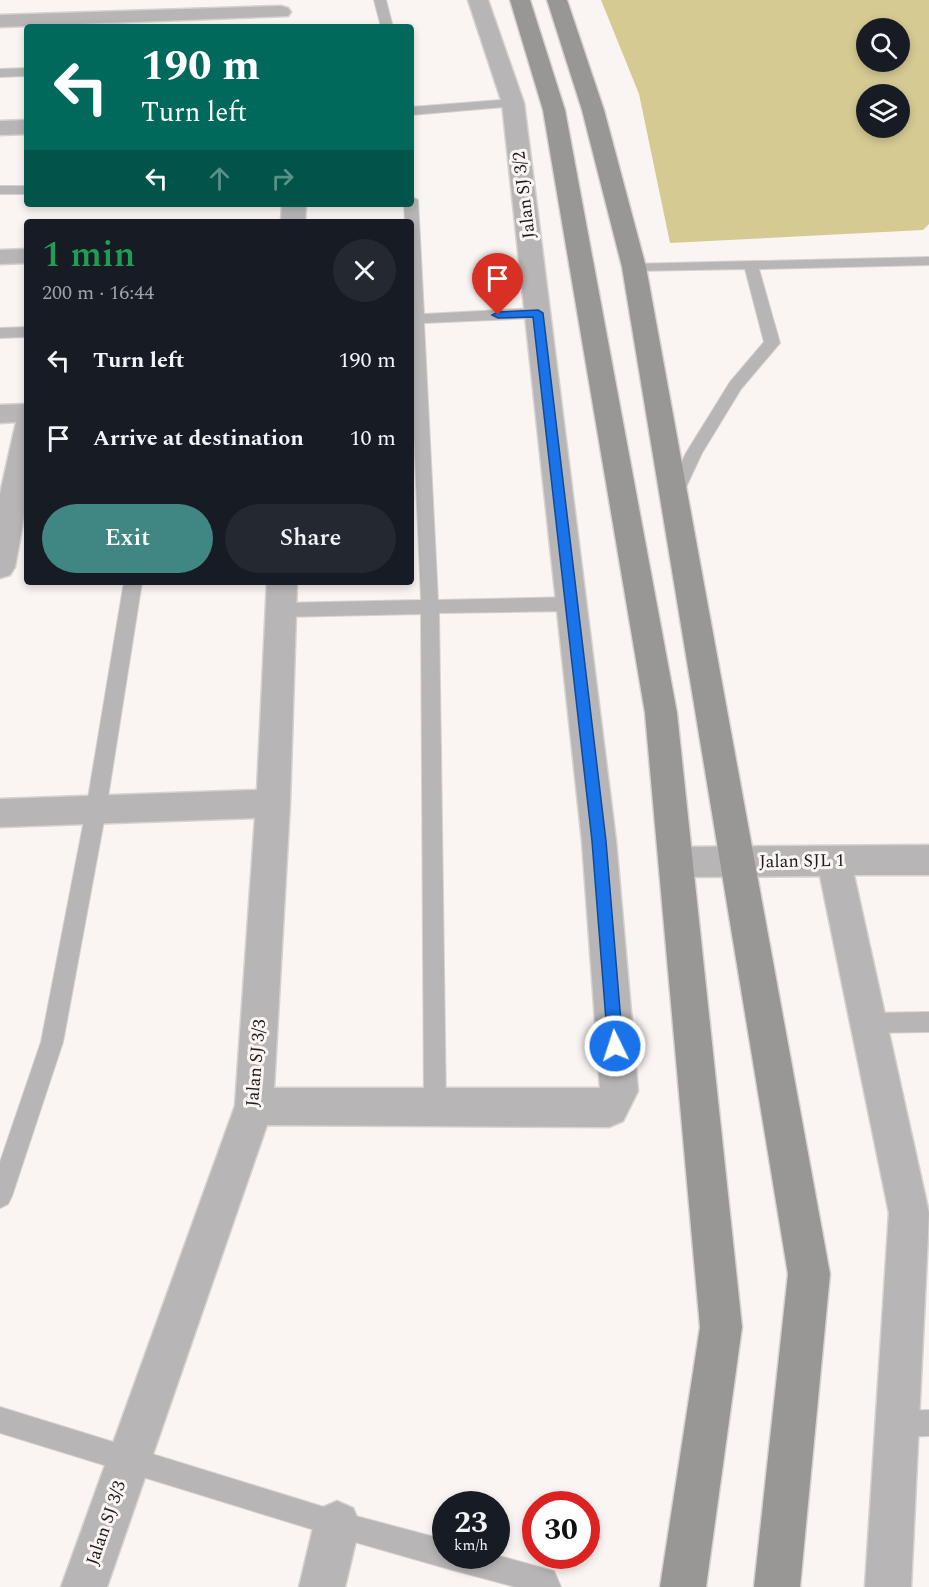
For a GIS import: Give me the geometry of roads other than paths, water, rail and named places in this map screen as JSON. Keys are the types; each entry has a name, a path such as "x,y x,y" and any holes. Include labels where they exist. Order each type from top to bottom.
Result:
{"street":[{"name":"Jalan SJ 3/2","path":"435,1107 609,1108 619,1091 599,841 513,103 478,0"},
{"path":"520,0 554,110 661,713 721,1327 683,1587"},
{"path":"557,0 593,110 634,267 809,1274 777,1587"},
{"path":"0,21 281,13"},
{"path":"0,128 24,127"},
{"path":"0,257 24,256"},
{"path":"0,414 24,413"},
{"path":"0,567 24,443"},
{"name":"Jalan SJ 3/3","path":"84,1587 254,1106 273,803 281,596"},
{"path":"0,813 273,803"},
{"name":"Jalan SJL 1","path":"676,862 929,860"},
{"path":"834,861 868,1023 919,1213 913,1424 888,1587"},
{"path":"254,1106 435,1107"},
{"path":"322,1587 337,1524"}],"lane":[{"path":"380,0 386,24"},
{"path":"0,73 24,72"},
{"path":"414,111 513,103"},
{"path":"0,190 24,190"},
{"path":"634,267 929,261"},
{"path":"674,496 694,453 735,386 772,343 751,265"},
{"path":"435,1107 430,607 414,318 538,313"},
{"path":"0,333 24,332"},
{"path":"0,1196 52,1042 96,810 133,585"},
{"path":"281,596 430,607 572,604"},
{"path":"868,1023 929,1022"},
{"path":"0,1419 337,1524 432,1550"},
{"path":"500,1569 544,1581 547,1587"}]}
